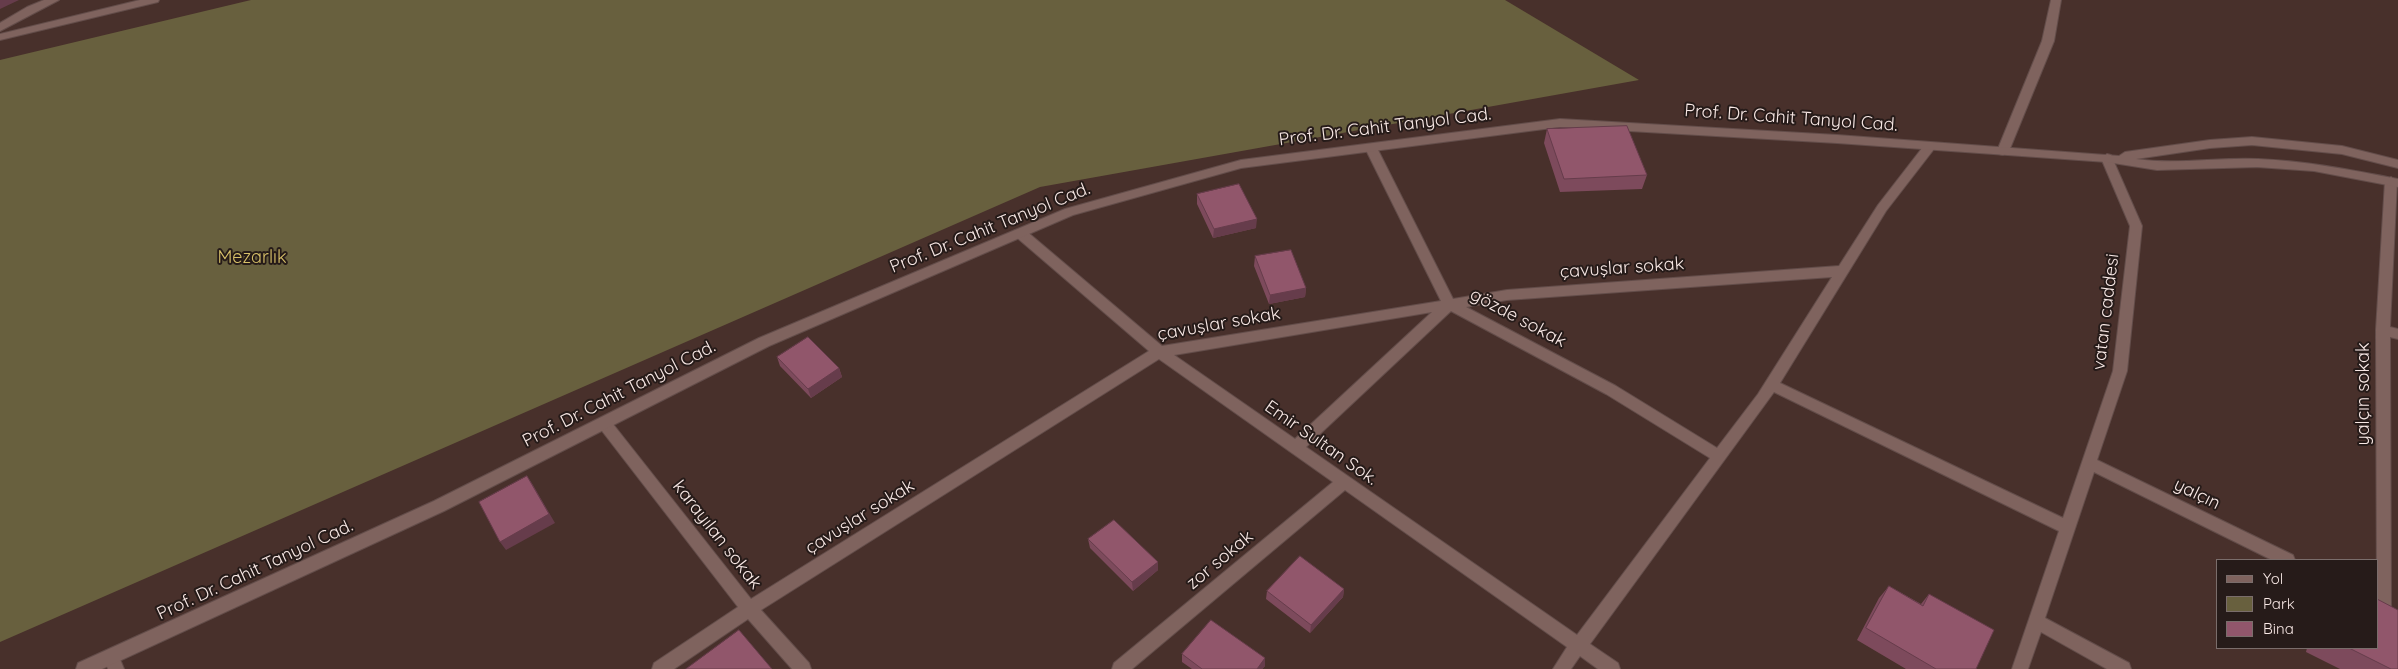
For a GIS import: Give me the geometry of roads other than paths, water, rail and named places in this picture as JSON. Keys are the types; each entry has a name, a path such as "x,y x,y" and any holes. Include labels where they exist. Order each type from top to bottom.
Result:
{"street":[{"path":"0,28 31,10 54,0"},
{"path":"0,37 154,0"},
{"path":"2003,151 2048,42 2056,0"},
{"name":"Prof. Dr. Cahit Tanyol Cad.","path":"84,669 113,663 439,506 764,342 1069,212 1241,164 1560,123 2107,158"},
{"path":"2107,158 2210,144 2252,141 2342,150 2398,164"},
{"path":"1561,669 1772,385 1882,208 1930,146"},
{"name":"gözde sokak","path":"1371,148 1449,304 1611,390 1720,457"},
{"path":"2107,158 2157,166 2257,164 2314,167 2394,182"},
{"name":"vatan caddesi","path":"2020,669 2120,371 2136,226 2107,158"},
{"name":"yalçın sokak","path":"2380,606 2383,330 2394,182"},
{"name":"Emir Sultan Sok.","path":"1020,233 1159,352 1579,645 1601,666"},
{"name":"çavuşlar sokak","path":"660,669 749,609 1159,352 1507,295 1842,271"},
{"path":"1295,448 1449,304"},
{"path":"2383,330 2398,334"},
{"path":"1772,385 2068,528"},
{"name":"karayılan sokak","path":"604,423 749,609 803,669"},
{"name":"yalçın","path":"2089,463 2285,559"},
{"name":"zor sokak","path":"1120,669 1344,482"},
{"path":"2380,606 2398,615"},
{"path":"2037,622 2123,669"}],"park label":[{"name":"Mezarlık","path":"252,258"}]}
